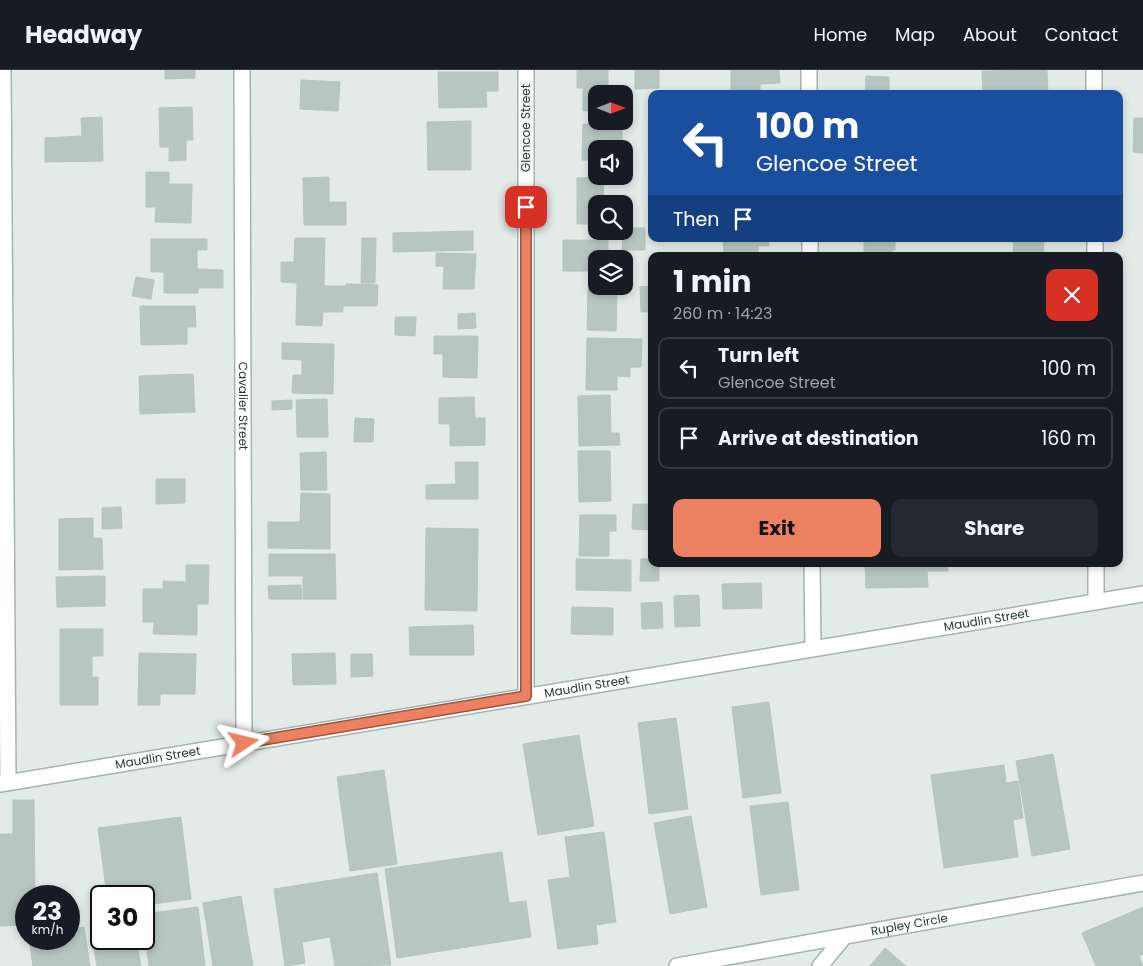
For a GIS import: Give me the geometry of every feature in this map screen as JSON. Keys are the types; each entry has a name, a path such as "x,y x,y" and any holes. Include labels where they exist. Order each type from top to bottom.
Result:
{"street":[{"path":"3,70 4,783"},
{"name":"Cavalier Street","path":"242,70 244,743"},
{"name":"Glencoe Street","path":"526,70 526,696"},
{"path":"809,70 809,90"},
{"path":"1094,70 1094,90"},
{"path":"812,567 812,648"},
{"path":"1096,567 1096,602"},
{"name":"Maudlin Street","path":"4,783 1143,594"},
{"name":"Rupley Circle","path":"677,966 1143,883"},
{"path":"820,966 844,937"}],"building":[{"path":"165,70 195,70 195,78 165,79"},
{"path":"577,70 608,70 608,85 588,85 588,111 583,111 583,88 577,88"},
{"path":"635,70 659,70 659,88 635,89"},
{"path":"731,70 779,70 780,83 760,84 760,90 731,90"},
{"path":"1047,70 1048,90 983,90 982,71"},
{"path":"438,72 498,72 498,91 486,91 487,107 439,108"},
{"path":"866,76 889,77 889,90 865,90"},
{"path":"301,80 340,82 338,111 300,109"},
{"path":"192,107 193,140 186,140 186,160 169,161 169,147 160,147 159,108"},
{"path":"102,117 103,161 45,162 45,138 82,136 81,118"},
{"path":"1134,118 1143,118 1143,153 1133,152"},
{"path":"471,121 471,170 428,170 427,122"},
{"path":"583,124 588,124 588,130 622,130 622,140 588,140 588,160 582,160"},
{"path":"146,172 169,172 169,184 192,184 191,223 155,222 156,207 146,207"},
{"path":"329,177 329,202 346,202 346,225 304,225 303,178"},
{"path":"577,178 588,178 588,185 603,185 604,195 588,195 588,224 577,224"},
{"path":"633,228 645,228 645,250 622,250 623,240 633,240"},
{"path":"473,231 473,250 393,252 393,233"},
{"path":"295,238 325,238 324,286 346,286 346,284 378,285 377,306 343,306 343,312 323,312 322,326 296,325 297,283 281,282 281,262 294,262"},
{"path":"362,238 376,238 375,283 361,283"},
{"path":"151,239 207,239 207,250 197,250 197,269 223,270 223,288 198,288 198,293 164,293 164,272 151,272"},
{"path":"563,240 608,240 608,250 588,250 588,271 563,271"},
{"path":"723,242 768,242 769,246 758,246 758,252 724,252"},
{"path":"864,242 895,242 895,250 892,250 892,252 864,252"},
{"path":"1014,242 1044,242 1043,252 1013,252"},
{"path":"436,253 476,254 474,289 443,289 444,266 436,266"},
{"path":"136,277 154,280 151,299 132,296"},
{"path":"648,286 648,312 641,312 640,287"},
{"path":"588,289 588,295 617,295 616,331 587,330"},
{"path":"140,306 195,306 196,327 187,327 187,344 141,345"},
{"path":"475,313 476,328 458,329 458,314"},
{"path":"395,317 416,317 415,336 395,335"},
{"path":"434,336 478,336 477,378 443,377 443,354 434,354"},
{"path":"587,338 642,339 641,367 630,367 630,377 617,376 617,390 586,390"},
{"path":"282,343 334,344 333,394 292,393 293,375 302,375 302,360 282,359"},
{"path":"193,374 195,412 140,414 139,376"},
{"path":"610,395 611,433 619,433 620,445 579,446 578,396"},
{"path":"474,397 475,418 485,418 485,445 450,446 450,424 439,424 439,398"},
{"path":"327,399 328,437 297,437 296,400"},
{"path":"292,400 292,409 272,410 272,401"},
{"path":"355,418 374,419 373,442 354,442"},
{"path":"578,451 610,451 611,501 579,502"},
{"path":"326,452 327,490 301,490 300,453"},
{"path":"455,462 478,462 478,499 426,499 426,485 456,484"},
{"path":"156,479 185,479 185,503 156,504"},
{"path":"301,493 330,494 330,549 268,548 268,522 300,522"},
{"path":"633,504 648,504 648,530 632,529"},
{"path":"121,507 122,528 102,529 102,508"},
{"path":"580,515 616,515 616,531 609,531 609,556 579,556"},
{"path":"93,518 93,538 102,538 103,569 59,570 59,519"},
{"path":"426,528 478,529 477,611 425,610"},
{"path":"269,554 335,554 336,599 303,599 303,576 269,576"},
{"path":"576,559 631,560 631,591 576,590"},
{"path":"641,559 648,559 648,567 659,567 659,581 640,581"},
{"path":"186,565 209,565 208,604 197,604 197,635 153,634 154,622 143,622 143,589 163,589 163,581 186,582"},
{"path":"865,567 948,567 948,571 927,571 928,587 866,588"},
{"path":"105,576 105,606 57,607 56,577"},
{"path":"761,583 762,608 723,609 722,584"},
{"path":"301,585 302,599 269,599 268,586"},
{"path":"699,595 700,626 675,627 674,596"},
{"path":"662,602 663,628 642,629 641,603"},
{"path":"572,607 613,608 613,635 571,634"},
{"path":"473,625 474,655 410,655 409,627"},
{"path":"60,629 103,629 103,656 92,656 92,677 98,677 98,705 60,705"},
{"path":"139,653 196,654 195,694 160,694 160,705 138,705"},
{"path":"335,653 336,684 293,685 292,654"},
{"path":"351,654 372,654 373,676 351,677"},
{"path":"769,702 781,793 743,798 732,707"},
{"path":"676,718 688,809 649,814 638,723"},
{"path":"579,735 594,826 538,835 523,744"},
{"path":"1053,754 1070,849 1032,856 1016,761"},
{"path":"1004,765 1006,783 1018,781 1023,818 1013,820 1018,857 944,868 931,775"},
{"path":"384,770 397,864 350,871 337,777"},
{"path":"13,800 34,800 35,885 15,885 15,925 0,926 0,834 13,834"},
{"path":"788,802 799,890 761,895 750,806"},
{"path":"691,816 707,907 670,914 654,823"},
{"path":"181,817 191,899 155,904 155,885 106,885 98,828"},
{"path":"604,832 616,922 596,925 598,944 558,949 548,880 570,877 565,837"},
{"path":"502,852 509,903 526,901 531,937 397,958 385,869"},
{"path":"377,873 391,965 335,966 330,937 302,942 305,963 285,966 274,889"},
{"path":"241,896 253,966 213,966 203,903"},
{"path":"198,907 205,966 149,966 147,950 155,950 155,913"},
{"path":"1143,907 1143,954 1139,956 1143,966 1096,966 1082,933"},
{"path":"84,927 90,966 33,966 31,950 80,950 80,928"},
{"path":"885,948 906,966 870,966"},
{"path":"94,950 138,950 141,966 97,966"}],"route":[{"path":"244,743 526,696 526,207"}]}
